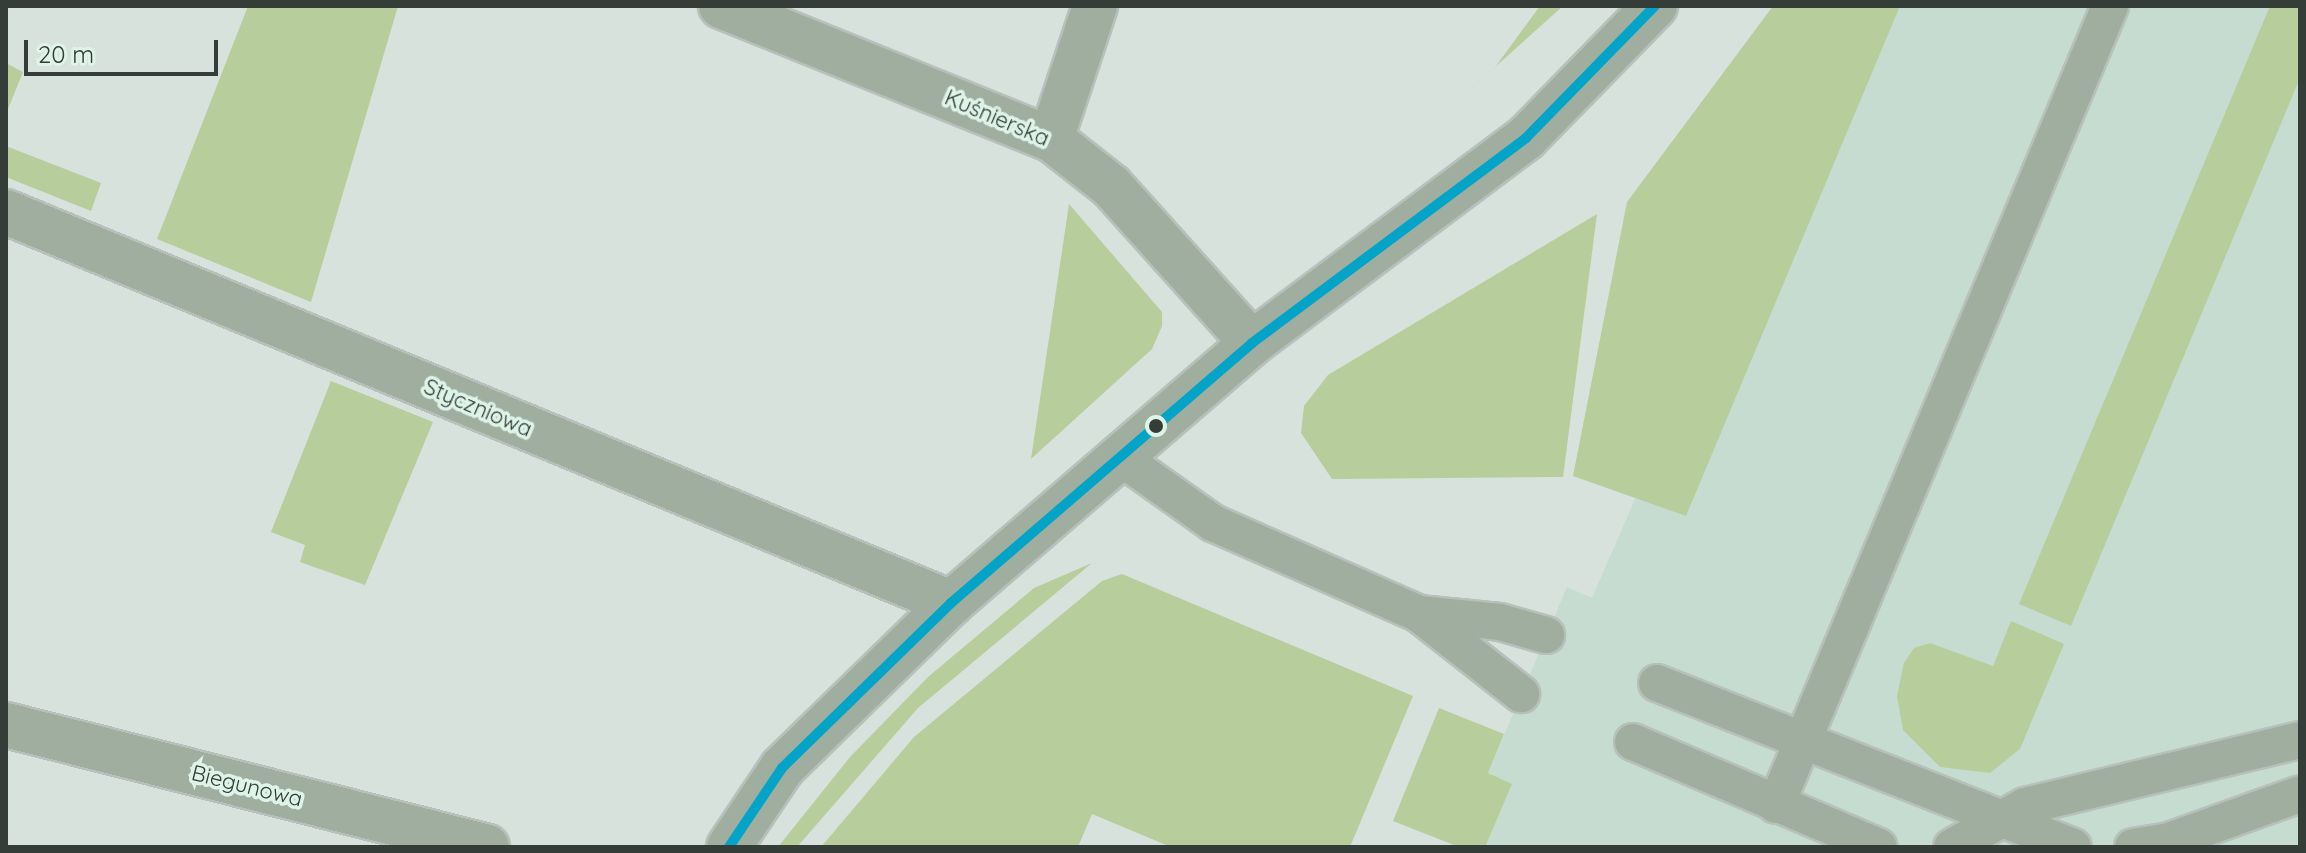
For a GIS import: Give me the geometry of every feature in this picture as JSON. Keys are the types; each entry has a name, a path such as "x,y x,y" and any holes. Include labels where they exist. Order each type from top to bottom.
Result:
{"street":[{"name":"Kuśnierska","path":"721,6 1051,139 1111,186 1252,343"},
{"path":"1051,139 1095,6"},
{"path":"729,847 782,768 951,603 1117,455 1252,343 1526,138 1655,6"},
{"name":"Styczniowa","path":"6,212 951,603"},
{"name":"Biegunowa","path":"6,725 487,847"}],"lane":[{"path":"1776,805 2110,6"},
{"path":"1117,455 1213,523 1419,614 1521,694"},
{"path":"1419,614 1500,622 1546,635"},
{"path":"1657,683 1802,743 2073,847"},
{"path":"1952,847 2025,806 2300,740"},
{"path":"1633,742 1879,847"},
{"path":"2133,847 2300,794"}],"shaded area":[{"path":"1849,6 2300,6 2300,847 1485,847 1511,784 1488,773 1567,587 1592,598"}],"green space":[{"path":"248,6 398,6 311,302 157,239"},
{"path":"1540,6 1563,6 1436,120 1496,66"},
{"path":"1773,6 1900,6 1686,516 1573,476 1627,202"},
{"path":"2270,6 2300,6 2300,78 2071,626 2019,604"},
{"path":"6,63 23,72 6,114"},
{"path":"6,146 101,183 91,211 6,177"},
{"path":"1069,204 1162,312 1162,326 1152,349 1031,459"},
{"path":"1597,214 1563,477 1332,479 1301,433 1304,406 1328,375"},
{"path":"331,381 433,422 365,585 300,562 305,545 271,532"},
{"path":"1092,563 918,708 797,847 778,847 850,757 928,677 1034,588"},
{"path":"1122,574 1413,696 1350,847 1171,847 1092,814 1078,847 821,847 914,737 1102,581"},
{"path":"2011,621 2064,644 2020,749 1990,773 1940,767 1903,730 1897,696 1904,663 1914,648 1930,643 1993,666"},
{"path":"1439,708 1504,734 1488,773 1512,784 1485,847 1459,847 1393,821"}],"transit line":[{"path":"729,847 782,768 951,603 1252,343 1526,138 1655,6"}]}
